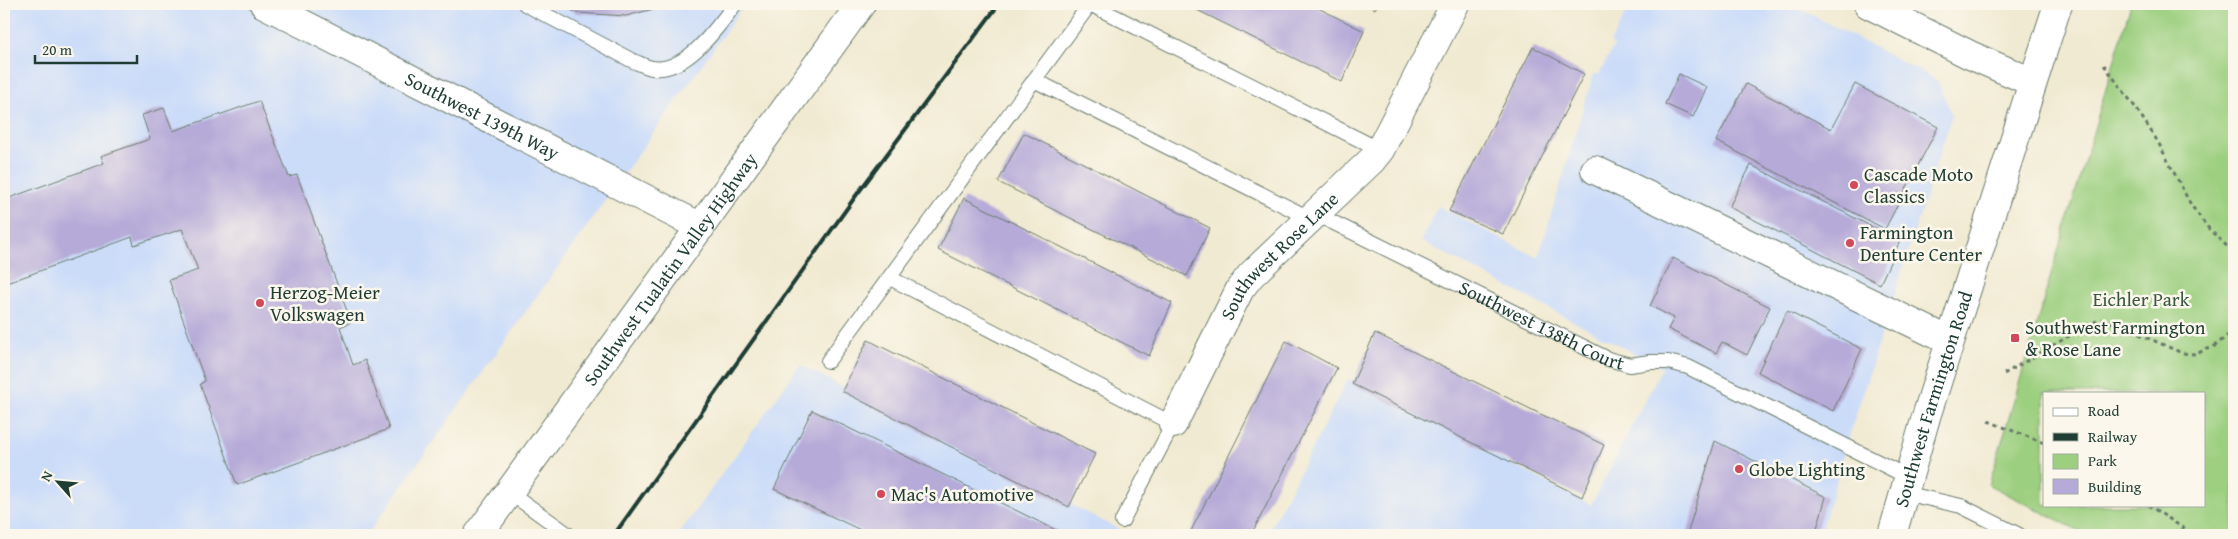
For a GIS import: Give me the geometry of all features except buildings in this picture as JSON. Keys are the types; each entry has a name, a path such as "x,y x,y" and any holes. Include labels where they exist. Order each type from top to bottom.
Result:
{"street":[{"name":"Southwest 139th Way","path":"264,4 701,227"},
{"name":"Southwest Tualatin Valley Highway","path":"478,535 861,4"},
{"name":"Southwest Rose Lane","path":"1173,424 1240,289 1251,275 1372,160 1380,150 1455,4"},
{"path":"1868,4 1970,55 2032,82"},
{"name":"Southwest Farmington Road","path":"1892,535 1950,341 2058,4"},
{"path":"1595,170 1950,341"}],"lane":[{"path":"525,4 633,61 652,68 670,66 689,57 719,25 735,4"},
{"path":"828,361 1090,4 1380,150"},
{"name":"Southwest 138th Court","path":"1034,80 1608,359 1630,365 1668,362 1688,367 1906,485 1961,506 2020,535"},
{"path":"890,278 1173,424"},
{"name":"Southwest Rose Lane","path":"1122,521 1173,424"},
{"path":"509,492 569,535"}],"path":[{"path":"2104,65 2158,142 2191,205 2209,229 2234,253"},
{"path":"2004,374 2093,322 2102,320 2114,322 2182,353 2195,354 2215,346 2234,330"},
{"path":"1988,421 2043,442"},
{"path":"2150,506 2194,535"}],"shaded area":[{"path":"4,4 745,4 367,535 4,535"},
{"path":"1631,4 1791,4 1937,80 1952,115 1853,424 1820,535 1267,535 1348,379 1591,505 1662,368 1421,241 1438,206 1538,258 1594,73 1599,75 1614,45 1610,43"},
{"path":"800,365 1130,535 678,535"}],"green space":[{"name":"Eichler Park","path":"2131,4 2234,4 2234,535 2087,535 1989,485"}],"railway":[{"path":"614,535 855,197 999,4"}],"place":[{"name":"Cascade Moto Classics","path":"1854,185"},
{"name":"Farmington Denture Center","path":"1850,243"},
{"name":"Herzog-Meier Volkswagen","path":"260,303"},
{"name":"Southwest Farmington & Rose Lane","path":"2015,338"},
{"name":"Globe Lighting","path":"1739,469"},
{"name":"Mac's Automotive","path":"881,494"}]}
